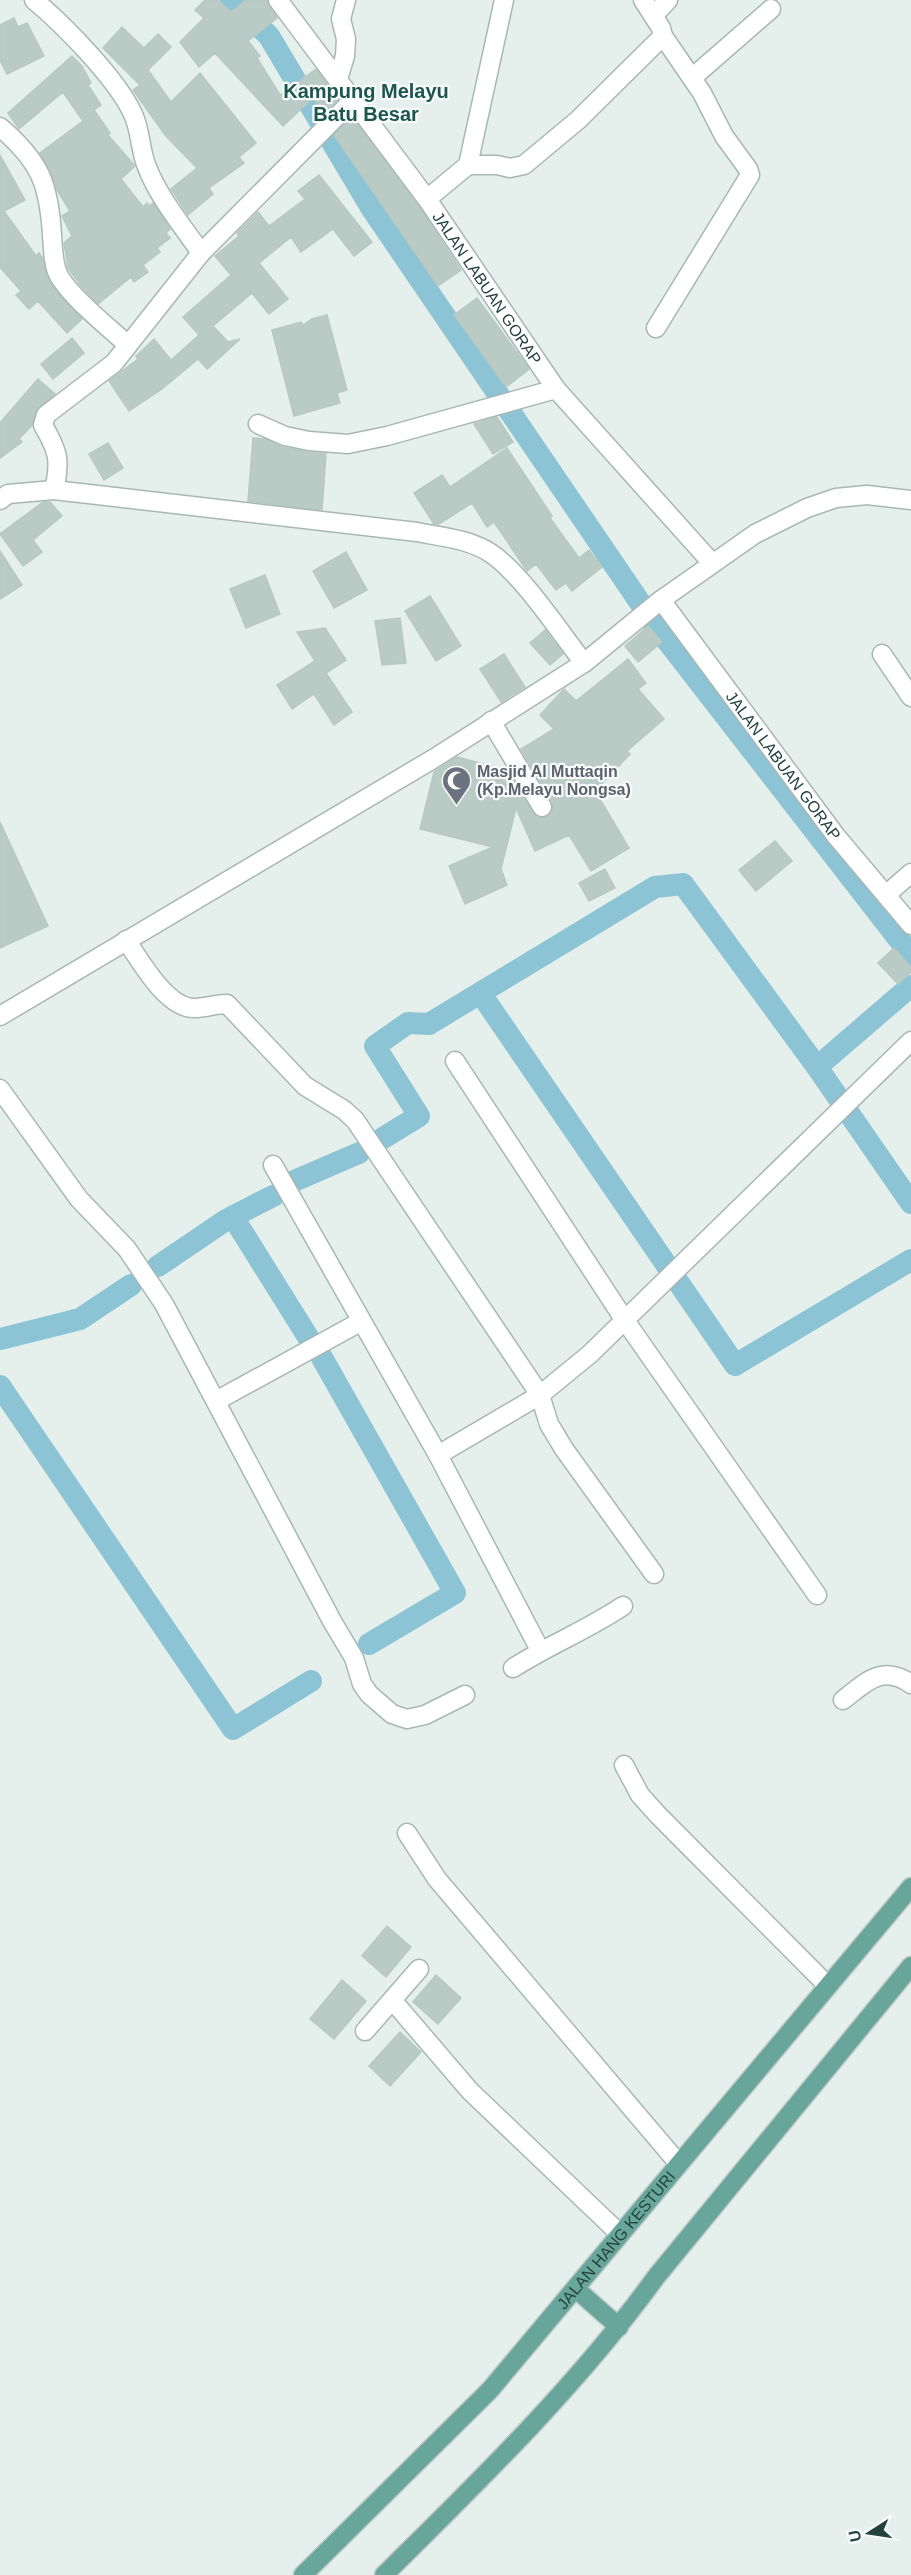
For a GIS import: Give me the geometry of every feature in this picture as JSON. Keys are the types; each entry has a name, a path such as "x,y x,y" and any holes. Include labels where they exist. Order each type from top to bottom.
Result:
{"main road":[{"name":"JALAN HANG KESTURI","path":"303,2575 490,2390 911,1887"},
{"path":"384,2575 530,2427 619,2327 671,2258 911,1966"},
{"path":"576,2289 619,2327"}],"street":[{"path":"34,0 54,17 118,89 133,115 146,166 162,196 201,253"},
{"name":"JALAN LABUAN GORAP","path":"278,0 428,199 556,389 712,563"},
{"path":"338,80 345,56 346,39 341,19 346,0"},
{"path":"428,199 468,165 504,0"},
{"path":"656,328 750,175 724,136 693,78 663,36 648,8 668,0"},
{"path":"693,78 771,9"},
{"path":"468,165 497,165 510,168 524,165 578,120 663,36"},
{"path":"54,490 59,467 57,449 43,425 46,415 114,363 201,253 353,100"},
{"path":"0,127 40,170 50,201 58,274 68,288 128,345"},
{"path":"258,424 285,436 309,441 348,444 556,389"},
{"path":"0,500 8,494 54,490 417,532 462,541 491,554 508,568 584,663"},
{"path":"0,1016 265,860 584,663 658,603 755,534 807,508 836,498 867,495 911,500"},
{"name":"JALAN LABUAN GORAP","path":"658,603 836,836 911,925"},
{"path":"882,654 911,697"},
{"path":"491,721 542,807"},
{"path":"886,895 911,873"},
{"path":"126,940 166,995 177,1003 193,1008 227,1004 305,1086 344,1110 355,1120 540,1395 549,1424 564,1449 654,1574"},
{"path":"438,1455 540,1395 590,1354 911,1041"},
{"path":"455,1061 624,1319 817,1595"},
{"path":"0,1089 79,1198 127,1249 164,1304 332,1621 348,1646 362,1684 369,1694 392,1714 407,1719 425,1715 465,1695"},
{"path":"273,1165 360,1322 438,1455 540,1650"},
{"path":"216,1401 360,1322"},
{"path":"513,1668 540,1650 591,1627 623,1606"},
{"path":"843,1700 872,1678 898,1675 911,1684"},
{"path":"624,1765 640,1795 658,1815 828,1986"},
{"path":"407,1833 437,1879 679,2164"},
{"path":"365,2031 419,1969"},
{"path":"393,2001 470,2091 620,2234"}],"building":[{"path":"205,0 218,0 231,12 246,0 267,0 277,18 248,41 260,56 257,58 280,95 316,69 338,99 324,113 313,98 283,126 215,53 199,67 180,42 204,18 195,10"},
{"path":"14,18 18,27 27,23 44,56 7,74 0,60 0,25"},
{"path":"122,27 144,48 158,34 171,47 148,70 171,102 200,73 256,143 239,157 244,163 209,188 213,194 188,215 171,189 197,168 165,135 133,90 140,85 103,48"},
{"path":"72,56 82,66 91,83 88,85 101,105 94,110 110,133 108,135 135,166 121,179 143,207 147,203 149,206 153,203 170,229 166,233 170,238 157,248 160,252 143,265 148,272 134,282 131,277 98,304 68,268 64,243 72,236 62,216 70,211 57,190 50,170 40,153 83,121 63,92 19,129 8,113"},
{"path":"352,117 419,207 461,270 438,286 334,135"},
{"path":"0,155 25,200 4,211 36,256 39,253 42,257 47,276 56,291 82,319 67,333 38,301 29,309 16,295 21,291 0,267"},
{"path":"319,175 372,242 354,256 333,229 301,252 291,237 259,263 288,299 269,314 252,293 213,326 228,342 240,339 207,369 198,359 162,389 129,411 109,381 138,359 136,356 154,339 171,360 199,335 183,317 231,275 215,256 239,236 237,233 258,212 269,226 305,199 298,191"},
{"path":"477,298 529,369 506,387 454,315"},
{"path":"327,315 347,390 337,393 340,403 294,416 272,330 301,322 303,325 312,319"},
{"path":"72,338 84,353 53,379 41,364"},
{"path":"38,379 55,394 36,411 32,425 19,439 22,442 0,458 0,423"},
{"path":"497,417 513,442 493,454 474,424"},
{"path":"253,438 265,439 282,447 326,454 322,510 248,501"},
{"path":"108,443 123,468 104,480 89,454"},
{"path":"507,448 552,516 550,518 579,558 589,550 602,567 572,591 566,583 556,590 536,564 527,571 494,522 487,527 472,503 439,524 434,524 414,493 442,475 450,487"},
{"path":"43,502 50,502 62,516 33,540 42,552 23,566 0,534"},
{"path":"0,551 22,585 0,599"},
{"path":"346,552 367,590 334,608 313,571"},
{"path":"265,575 280,614 246,628 230,589"},
{"path":"430,596 461,646 436,661 405,611"},
{"path":"400,618 406,663 382,665 375,621"},
{"path":"648,626 662,642 638,662 625,646"},
{"path":"325,628 346,660 326,673 352,712 334,725 314,694 292,709 277,685 315,661 297,632"},
{"path":"545,630 563,654 550,665 530,643"},
{"path":"504,654 525,687 501,702 480,669"},
{"path":"628,659 646,683 638,689 664,719 627,751 630,754 595,791 629,848 591,871 569,835 535,851 516,808 501,869 507,885 465,904 449,866 493,847 420,829 434,772 457,757 507,770 533,813 537,817 547,817 552,812 552,802 521,749 554,729 540,715 564,689 576,701"},
{"path":"0,822 48,926 0,948"},
{"path":"775,841 792,861 756,891 739,870"},
{"path":"605,869 615,888 589,901 579,883"},
{"path":"894,948 911,967 911,972 898,984 878,963"},
{"path":"387,1926 411,1947 386,1977 362,1956"},
{"path":"436,1975 461,1998 438,2024 413,2002"},
{"path":"342,1980 366,2001 334,2039 310,2019"},
{"path":"400,2032 421,2052 390,2086 369,2066"}],"waterway":[{"path":"231,0 269,36 372,209 658,629 911,955"},
{"path":"383,1138 419,1116 375,1046 408,1023 429,1024 655,887 683,884 817,1067 911,986"},
{"path":"481,994 735,1365 911,1260"},
{"path":"817,1067 911,1203"},
{"path":"294,1181 359,1153"},
{"path":"158,1266 226,1220 273,1196"},
{"path":"233,1217 308,1337"},
{"path":"0,1339 80,1319 131,1285"},
{"path":"321,1356 455,1593 369,1644"},
{"path":"0,1386 233,1729 311,1681"}],"place":[{"name":"Masjid Al Muttaqin (Kp.Melayu Nongsa)","path":"456,806"}],"district":[{"name":"Kampung Melayu Batu Besar","path":"366,102"}]}
